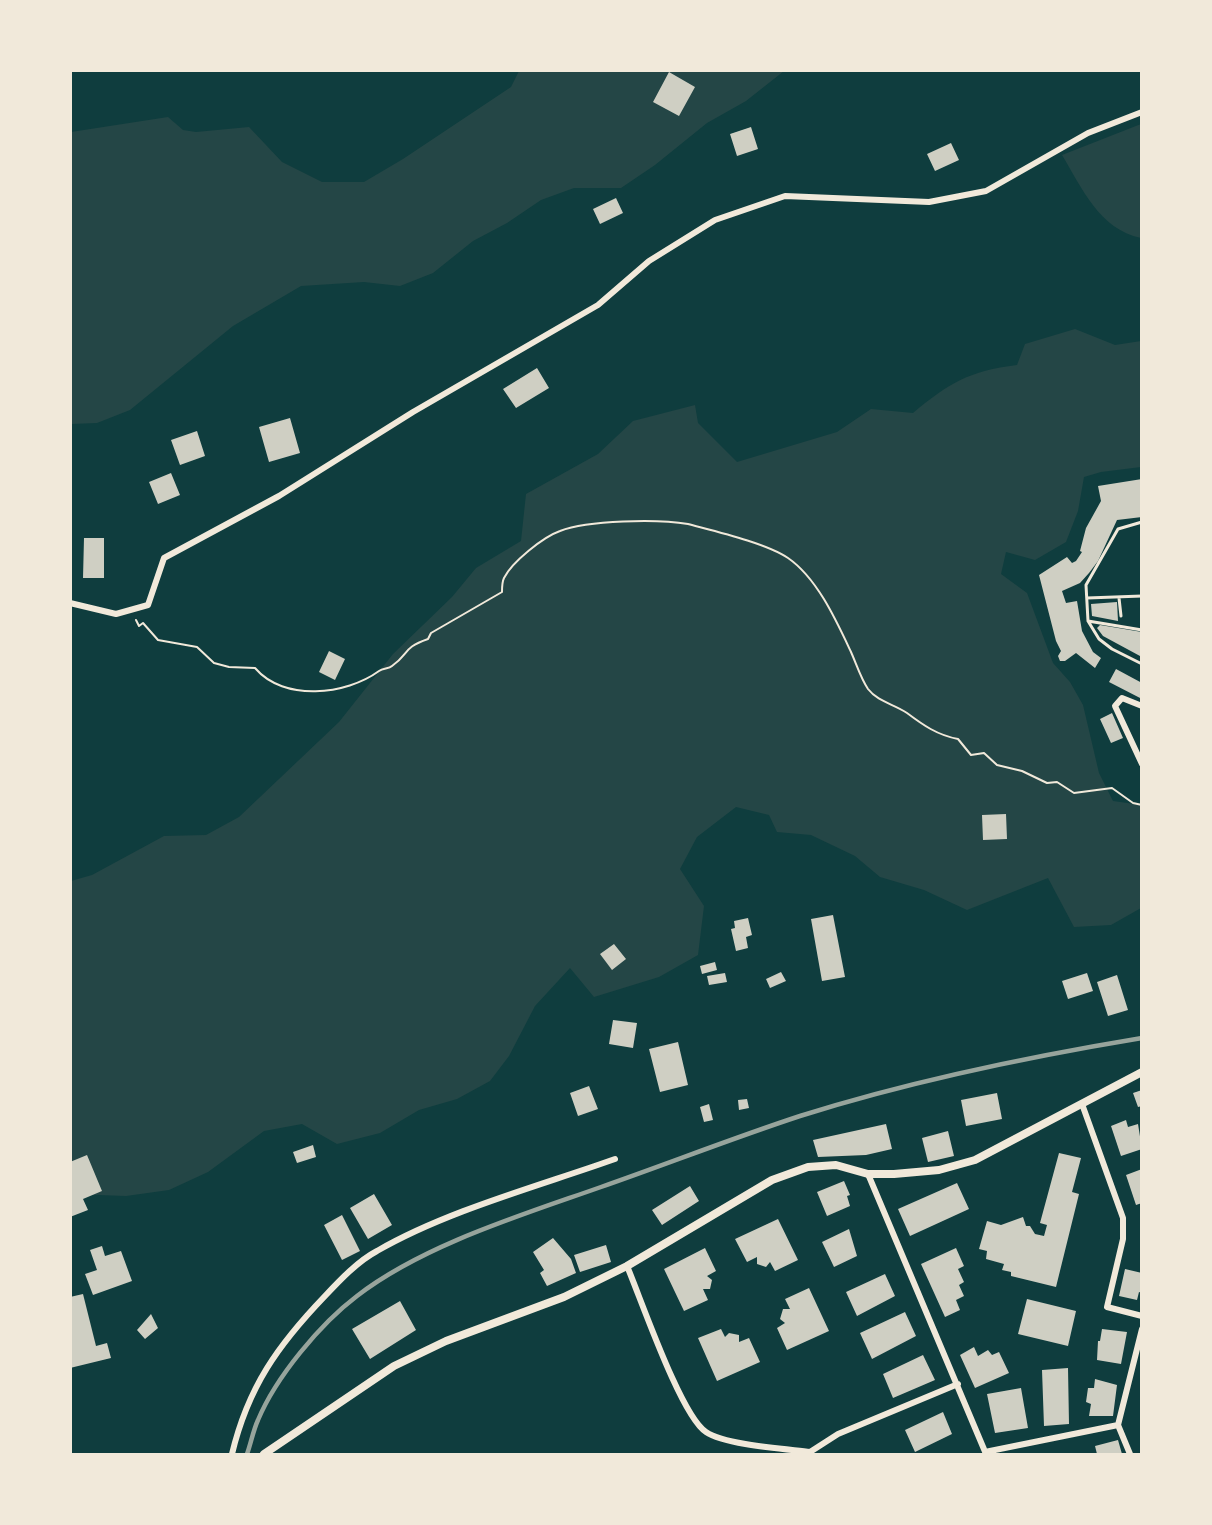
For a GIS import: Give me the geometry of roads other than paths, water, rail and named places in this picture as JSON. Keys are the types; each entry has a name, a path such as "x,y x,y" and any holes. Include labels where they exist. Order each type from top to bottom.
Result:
{"street":[{"path":"70,603 116,614 148,604 164,558 279,496 413,412 598,306 649,261 715,220 785,196 929,202 986,191 1088,133 1142,112"},
{"path":"1142,706 1126,698 1118,699 1115,706 1142,764"},
{"path":"264,1455 394,1366 446,1341 564,1296 627,1266 772,1180 807,1167 836,1165 868,1174 906,1173 957,1166 975,1160 1142,1072"},
{"path":"1082,1104 1123,1218 1123,1239 1107,1307 1142,1316"},
{"path":"232,1455 243,1414 258,1380 289,1333 336,1284 374,1252 422,1227 615,1159"},
{"path":"868,1174 986,1453 1118,1425"},
{"path":"627,1266 684,1406 706,1432 745,1444 811,1453 838,1434 958,1384"},
{"path":"1130,1455 1118,1425 1142,1329"}],"lane":[{"path":"1142,522 1118,529 1086,585 1088,621 1100,639 1112,649 1142,664"},
{"path":"1087,598 1142,596"},
{"path":"1119,598 1121,616"},
{"path":"1088,621 1121,624 1142,630"}],"railway":[{"path":"247,1454 256,1424 276,1386 300,1352 328,1321 357,1296 383,1278 442,1246 775,1124 842,1103 970,1071 1142,1038"}]}
